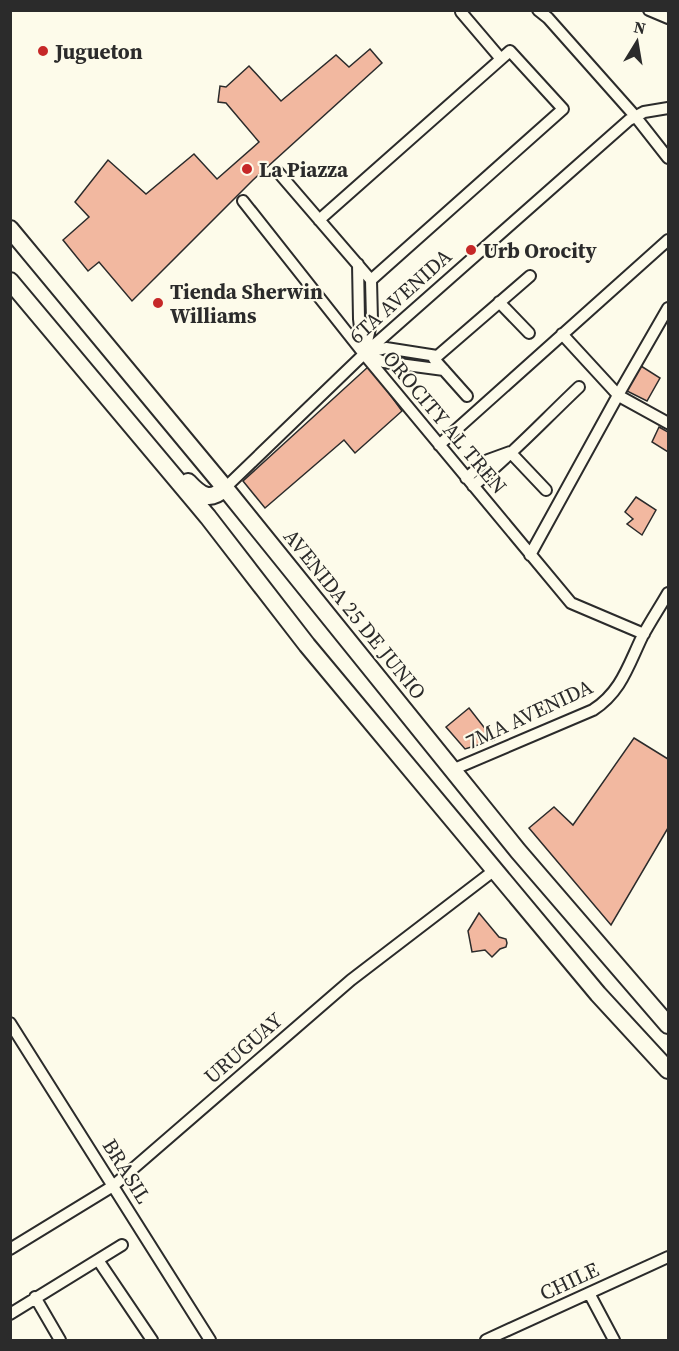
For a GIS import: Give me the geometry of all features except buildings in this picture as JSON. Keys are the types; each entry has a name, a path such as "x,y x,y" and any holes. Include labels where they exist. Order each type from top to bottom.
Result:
{"main road":[{"name":"AVENIDA 25 DE JUNIO","path":"10,229 225,488 518,852 669,1025"},
{"path":"10,281 208,517 307,645 598,994 669,1070"},
{"path":"133,427 151,442 198,492 213,496 225,488"}],"street":[{"path":"538,10 548,18 636,117 669,158"},
{"path":"649,10 669,18"},
{"path":"461,12 501,58"},
{"path":"319,220 510,51 563,109 371,280"},
{"name":"6TA AVENIDA","path":"225,488 363,354 636,117 644,112 669,108"},
{"path":"278,172 371,280 372,320 363,354"},
{"name":"OROCITY AL TREN","path":"243,201 363,354 571,603 644,634"},
{"path":"439,445 669,240"},
{"path":"358,264 359,319 363,354"},
{"path":"467,396 434,359 530,276"},
{"path":"499,302 529,333"},
{"path":"530,555 669,308"},
{"path":"562,334 619,396 669,423"},
{"path":"363,354 386,348 437,356"},
{"path":"363,354 384,362 444,370"},
{"path":"470,482 489,460 510,452 579,387"},
{"path":"510,452 546,490"},
{"name":"7MA AVENIDA","path":"452,770 593,710 608,701 618,688 644,634 669,593"},
{"name":"URUGUAY","path":"10,1249 113,1186 351,980 496,869"},
{"name":"BRASIL","path":"10,1023 210,1341"},
{"path":"10,1314 122,1245"},
{"name":"CHILE","path":"486,1341 504,1337 589,1293 669,1257"},
{"path":"98,1260 152,1341"},
{"path":"589,1293 614,1341"},
{"path":"36,1297 60,1341"}],"place":[{"name":"Jugueton","path":"43,51"},
{"name":"La Piazza","path":"247,169"},
{"name":"Urb Orocity","path":"471,250"},
{"name":"Tienda Sherwin Williams","path":"158,303"}]}
